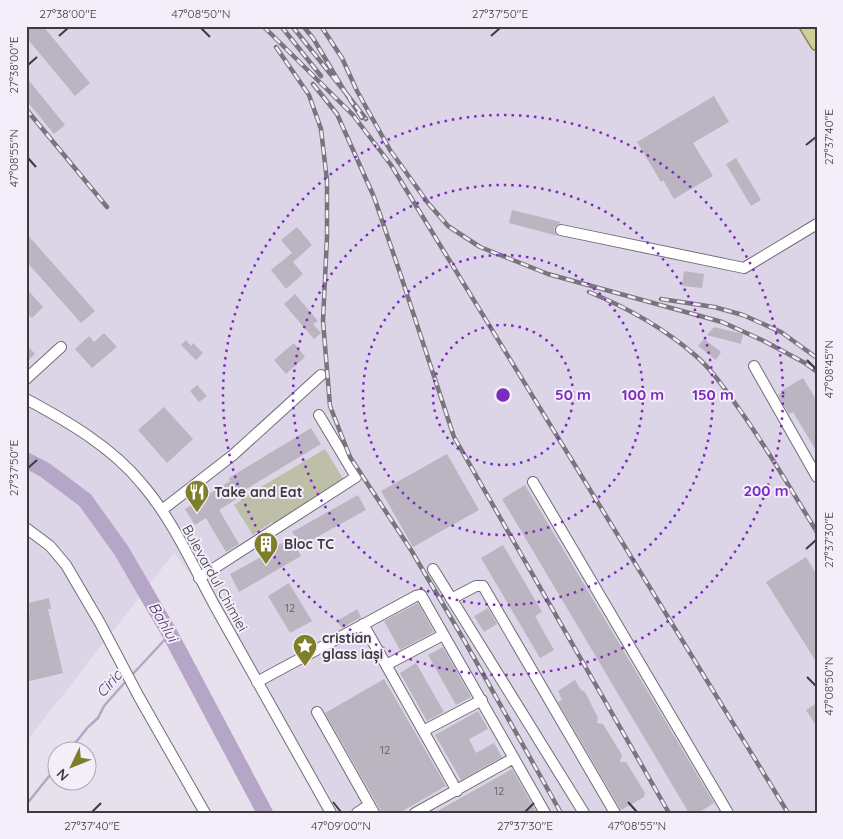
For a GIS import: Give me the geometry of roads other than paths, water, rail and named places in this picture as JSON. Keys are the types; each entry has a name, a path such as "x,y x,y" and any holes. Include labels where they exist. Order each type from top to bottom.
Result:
{"main road":[{"path":"806,26 817,44"}],"street":[{"path":"561,230 744,268 817,224"},
{"path":"26,379 61,348"},
{"path":"754,366 817,477"},
{"path":"162,510 233,455 321,375"},
{"name":"Bulevardul Chimiei","path":"26,399 52,413 114,456 141,482 162,510 332,813"},
{"path":"199,578 356,477 318,415"},
{"path":"533,482 728,813"},
{"path":"26,528 50,546 66,565 205,813"},
{"path":"433,569 584,813"},
{"path":"450,599 476,586 484,586 615,813"},
{"path":"257,682 363,624 419,595 422,596 545,813"},
{"path":"363,624 457,791"},
{"path":"386,665 443,635"},
{"path":"423,731 482,700"},
{"path":"317,712 371,809 357,813"},
{"path":"415,813 514,758"}],"waterway":[{"name":"Bahlui","path":"26,460 45,470 85,500 121,550 170,634 265,813"},
{"name":"Ciric","path":"131,676 170,634"},
{"name":"Ciric","path":"76,742 98,718 104,706 127,680"},
{"name":"Ciric","path":"26,805 48,778"}],"railway":[{"path":"263,26 353,115 391,165 788,813"},
{"path":"281,26 321,76"},
{"path":"292,26 345,92 313,38 303,26"},
{"path":"321,26 342,58 357,91 390,150 428,203 448,226 480,247 548,274 722,322 764,341 805,363 817,372"},
{"path":"276,47 309,95 321,129 327,181 327,237 323,321 330,406 350,457 411,550 561,813"},
{"path":"313,84 337,114 374,197 454,437 669,813"},
{"path":"362,118 345,92 366,119"},
{"path":"26,109 107,207"},
{"path":"589,292 632,312 658,328 684,346 707,367 728,393 758,437 817,532"},
{"path":"661,299 714,307 743,315 781,332 817,358"}],"place":[{"name":"Take and Eat","path":"197,513"},
{"name":"Bloc TC","path":"266,565"},
{"name":"cristian glass iași","path":"305,667"}]}
